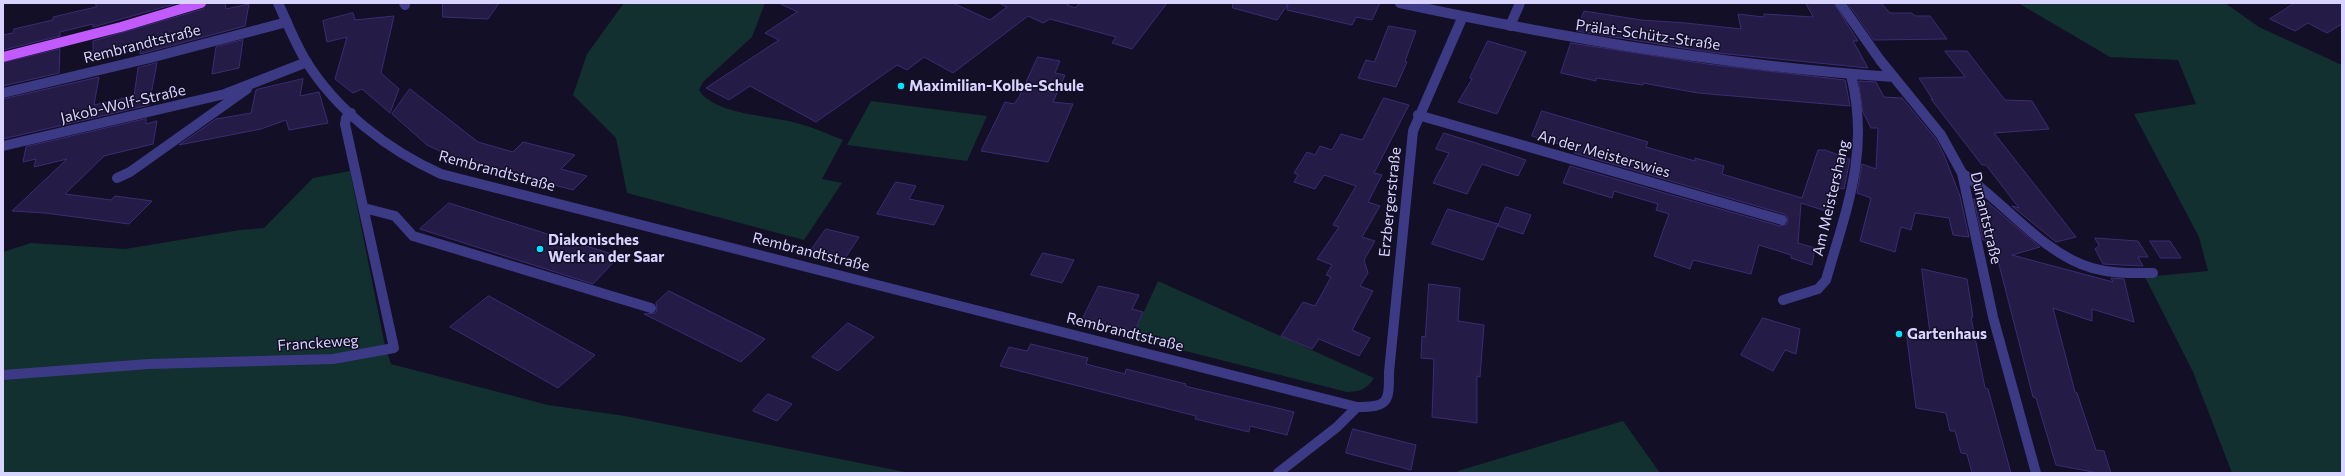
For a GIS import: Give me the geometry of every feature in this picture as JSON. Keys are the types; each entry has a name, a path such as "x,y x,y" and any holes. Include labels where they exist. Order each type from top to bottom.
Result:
{"main road":[{"path":"3,57 121,27 201,3"}],"street":[{"name":"Rembrandtstraße","path":"278,3 306,62 327,89 351,113 408,158 441,174 1357,407 1374,407 1387,400"},
{"name":"Prälat-Schütz-Straße","path":"1400,3 1634,50 1851,75 1894,77"},
{"path":"1510,26 1520,3"},
{"name":"Dunantstraße","path":"1840,3 1894,77 1935,125 1953,151 1962,173 1993,317 2036,473"},
{"name":"Erzbergerstraße","path":"1387,400 1389,395 1391,349 1412,131 1462,16"},
{"name":"Rembrandtstraße","path":"3,93 150,58 287,22"},
{"name":"Jakob-Wolf-Straße","path":"3,146 250,86 306,62"},
{"name":"Am Meistershang","path":"1784,300 1818,289 1826,280 1859,159 1861,135 1859,106 1851,75"},
{"name":"Jakob-Wolf-Straße","path":"117,178 130,172 203,119 243,93 250,86"},
{"name":"Franckeweg","path":"3,375 148,364 333,359 394,348 345,124 346,118 351,113"},
{"name":"An der Meisterswies","path":"1418,115 1782,220"},
{"path":"1962,173 1992,195 2052,249 2069,260 2088,267 2116,273 2153,273"},
{"path":"364,208 396,216 414,236 651,308"},
{"path":"1278,473 1337,427 1357,407"}],"green space":[{"path":"624,3 765,3 752,37 703,82 699,90 706,98 729,109 797,123 843,140 822,179 842,183 804,240 627,193 616,138 573,95 587,54"},
{"path":"2018,3 2225,3 2259,27 2342,65 2342,473 2232,473 2193,372 2145,277 2208,271 2199,237 2134,114 2196,104 2178,60 2110,57"},
{"path":"871,101 987,116 967,161 847,145"},
{"path":"350,171 385,346 391,364 548,405 625,416 910,473 3,473 3,252 31,243 125,249 240,230 264,228 313,178"},
{"path":"1158,281 1374,378 1369,385 1363,389 1347,392 1134,338 1135,331"},
{"path":"1623,421 1660,473 1456,473 1458,471"}],"building":[{"path":"96,3 178,3 93,27 93,24 60,32 60,36 3,50 3,35 13,33 14,29 53,20 53,17 96,7"},
{"path":"207,3 225,3 226,9 249,4 245,26 140,54 141,48 93,61 93,41 203,9"},
{"path":"443,3 499,3 488,19 443,17"},
{"path":"779,3 953,3 990,20 1007,7 999,3 1070,3 1067,5 1075,8 1080,3 1167,3 1132,49 1112,43 1116,37 1050,19 1043,23 1028,16 953,73 924,57 907,70 897,65 816,122 750,86 729,100 706,88 779,40 765,33 797,12"},
{"path":"1233,3 1380,3 1372,20 1356,17 1352,25 1287,10 1288,4 1277,20 1233,8"},
{"path":"1806,3 1834,3 1858,41 1853,41 1868,68 1708,52 1576,31 1584,11 1641,20 1741,29 1738,14 1764,17 1764,14 1813,17"},
{"path":"1848,3 1881,3 1890,13 1912,13 1915,16 1930,16 1947,39 1874,40"},
{"path":"2295,3 2342,3 2342,24 2327,33 2308,23 2295,31 2270,19"},
{"path":"353,13 355,20 394,16 381,73 399,89 390,113 362,89 353,93 335,79 347,37 327,42 323,21"},
{"path":"1389,26 1416,31 1405,61 1407,62 1396,87 1358,78 1366,60 1374,62"},
{"path":"243,40 239,68 212,74 216,47"},
{"path":"1488,41 1526,52 1497,114 1458,102 1472,79 1470,78"},
{"path":"1571,43 1707,64 1845,80 1850,106 1698,93 1643,83 1643,85 1596,78 1596,81 1561,73"},
{"path":"60,49 59,73 3,86 3,63"},
{"path":"1945,51 1967,51 2005,100 2032,101 2049,129 1994,133 2076,237 2056,242 2012,206 2019,208 1986,165 1982,165 1931,99 1933,100 1919,78 1965,77"},
{"path":"1038,57 1060,61 1055,73 1065,75 1053,102 1073,104 1048,162 981,151 1005,102 1014,104 1019,97"},
{"path":"157,63 149,105 3,139 3,99 99,77 94,105 134,96 138,68"},
{"path":"303,79 300,96 319,92 328,123 289,130 286,120 261,129 179,145 216,119 251,113 256,90"},
{"path":"1859,81 1876,82 1884,97 1902,98 1936,139 1960,196 1969,237 1953,235 1949,218 1915,213 1911,230 1901,227 1895,252 1860,241 1871,198 1857,193 1862,164 1876,169 1878,128 1871,128 1863,112"},
{"path":"410,89 478,142 513,152 523,142 575,155 561,169 587,176 573,190 446,156 448,155 427,145 392,114"},
{"path":"1384,98 1409,105 1374,173 1382,175 1368,202 1380,206 1362,237 1375,241 1364,260 1368,273 1360,286 1373,291 1352,330 1370,338 1359,356 1319,339 1312,349 1281,336 1303,302 1315,306 1331,277 1326,275 1332,265 1317,259 1339,227 1333,225 1356,186 1324,175 1315,189 1294,182 1298,175 1294,173 1307,152 1315,155 1320,146 1332,150 1341,134 1362,140"},
{"path":"1542,111 1648,142 1646,147 1695,161 1695,158 1724,166 1722,174 1802,198 1818,150 1825,150 1850,159 1844,189 1839,188 1832,213 1801,203 1798,243 1815,248 1812,265 1791,258 1791,255 1759,245 1751,274 1693,260 1690,269 1654,256 1669,214 1656,210 1658,204 1614,191 1612,198 1563,183 1570,166 1780,226 1787,224 1788,218 1784,214 1574,153 1576,149 1532,136"},
{"path":"146,119 146,124 157,121 153,144 104,156 65,194 111,200 115,196 152,201 129,224 45,213 12,211 67,159 34,167 36,159 23,162 26,147"},
{"path":"1444,133 1526,160 1518,176 1482,164 1467,194 1433,183 1449,153 1436,149"},
{"path":"896,182 916,186 909,199 944,206 934,225 877,214"},
{"path":"1974,199 1987,202 2040,247 2012,255 2113,282 2111,278 2124,279 2134,322 2092,309 2092,321 2053,308 2075,392 2077,393 2096,450 2104,451 2111,473 2098,473 2056,465 2036,398 2033,397 1993,241 1983,240"},
{"name":"Diakonisches Werk an der Saar","path":"449,203 619,256 593,284 420,229"},
{"path":"1506,207 1531,215 1523,234 1498,226"},
{"path":"1448,209 1498,224 1483,260 1432,244"},
{"path":"826,229 859,237 846,257 812,249"},
{"path":"2095,238 2138,241 2148,257 2138,257 2143,266 2103,264 2095,249 2099,246"},
{"path":"2150,241 2170,241 2181,258 2161,258"},
{"path":"1043,253 1074,260 1062,283 1031,275"},
{"path":"1922,269 1967,279 1973,317 1971,317 1985,388 1988,389 2011,473 1972,473 1967,454 1961,453 1955,431 1950,431 1946,413 1916,408 1906,331 1930,336"},
{"path":"1429,284 1460,288 1458,321 1484,325 1480,377 1477,376 1477,423 1432,417 1434,359 1421,358 1422,336 1425,337"},
{"path":"1099,286 1139,295 1132,309 1143,312 1135,331 1083,318"},
{"path":"669,291 765,339 741,362 644,314 655,313 657,310 656,303"},
{"path":"489,296 595,355 558,388 450,327"},
{"path":"1763,318 1800,329 1796,354 1785,350 1773,371 1741,355"},
{"path":"848,323 874,337 838,371 812,357"},
{"path":"1031,344 1088,358 1086,364 1125,374 1126,369 1186,384 1185,386 1294,412 1287,435 1250,426 1249,432 1195,419 1196,416 1000,366 1009,347 1027,351"},
{"path":"768,394 792,404 777,421 753,411"},
{"path":"1353,429 1416,445 1411,470 1346,453"}],"place":[{"name":"Maximilian-Kolbe-Schule","path":"901,86"},
{"name":"Diakonisches Werk an der Saar","path":"540,249"},
{"name":"Gartenhaus","path":"1899,334"}]}
